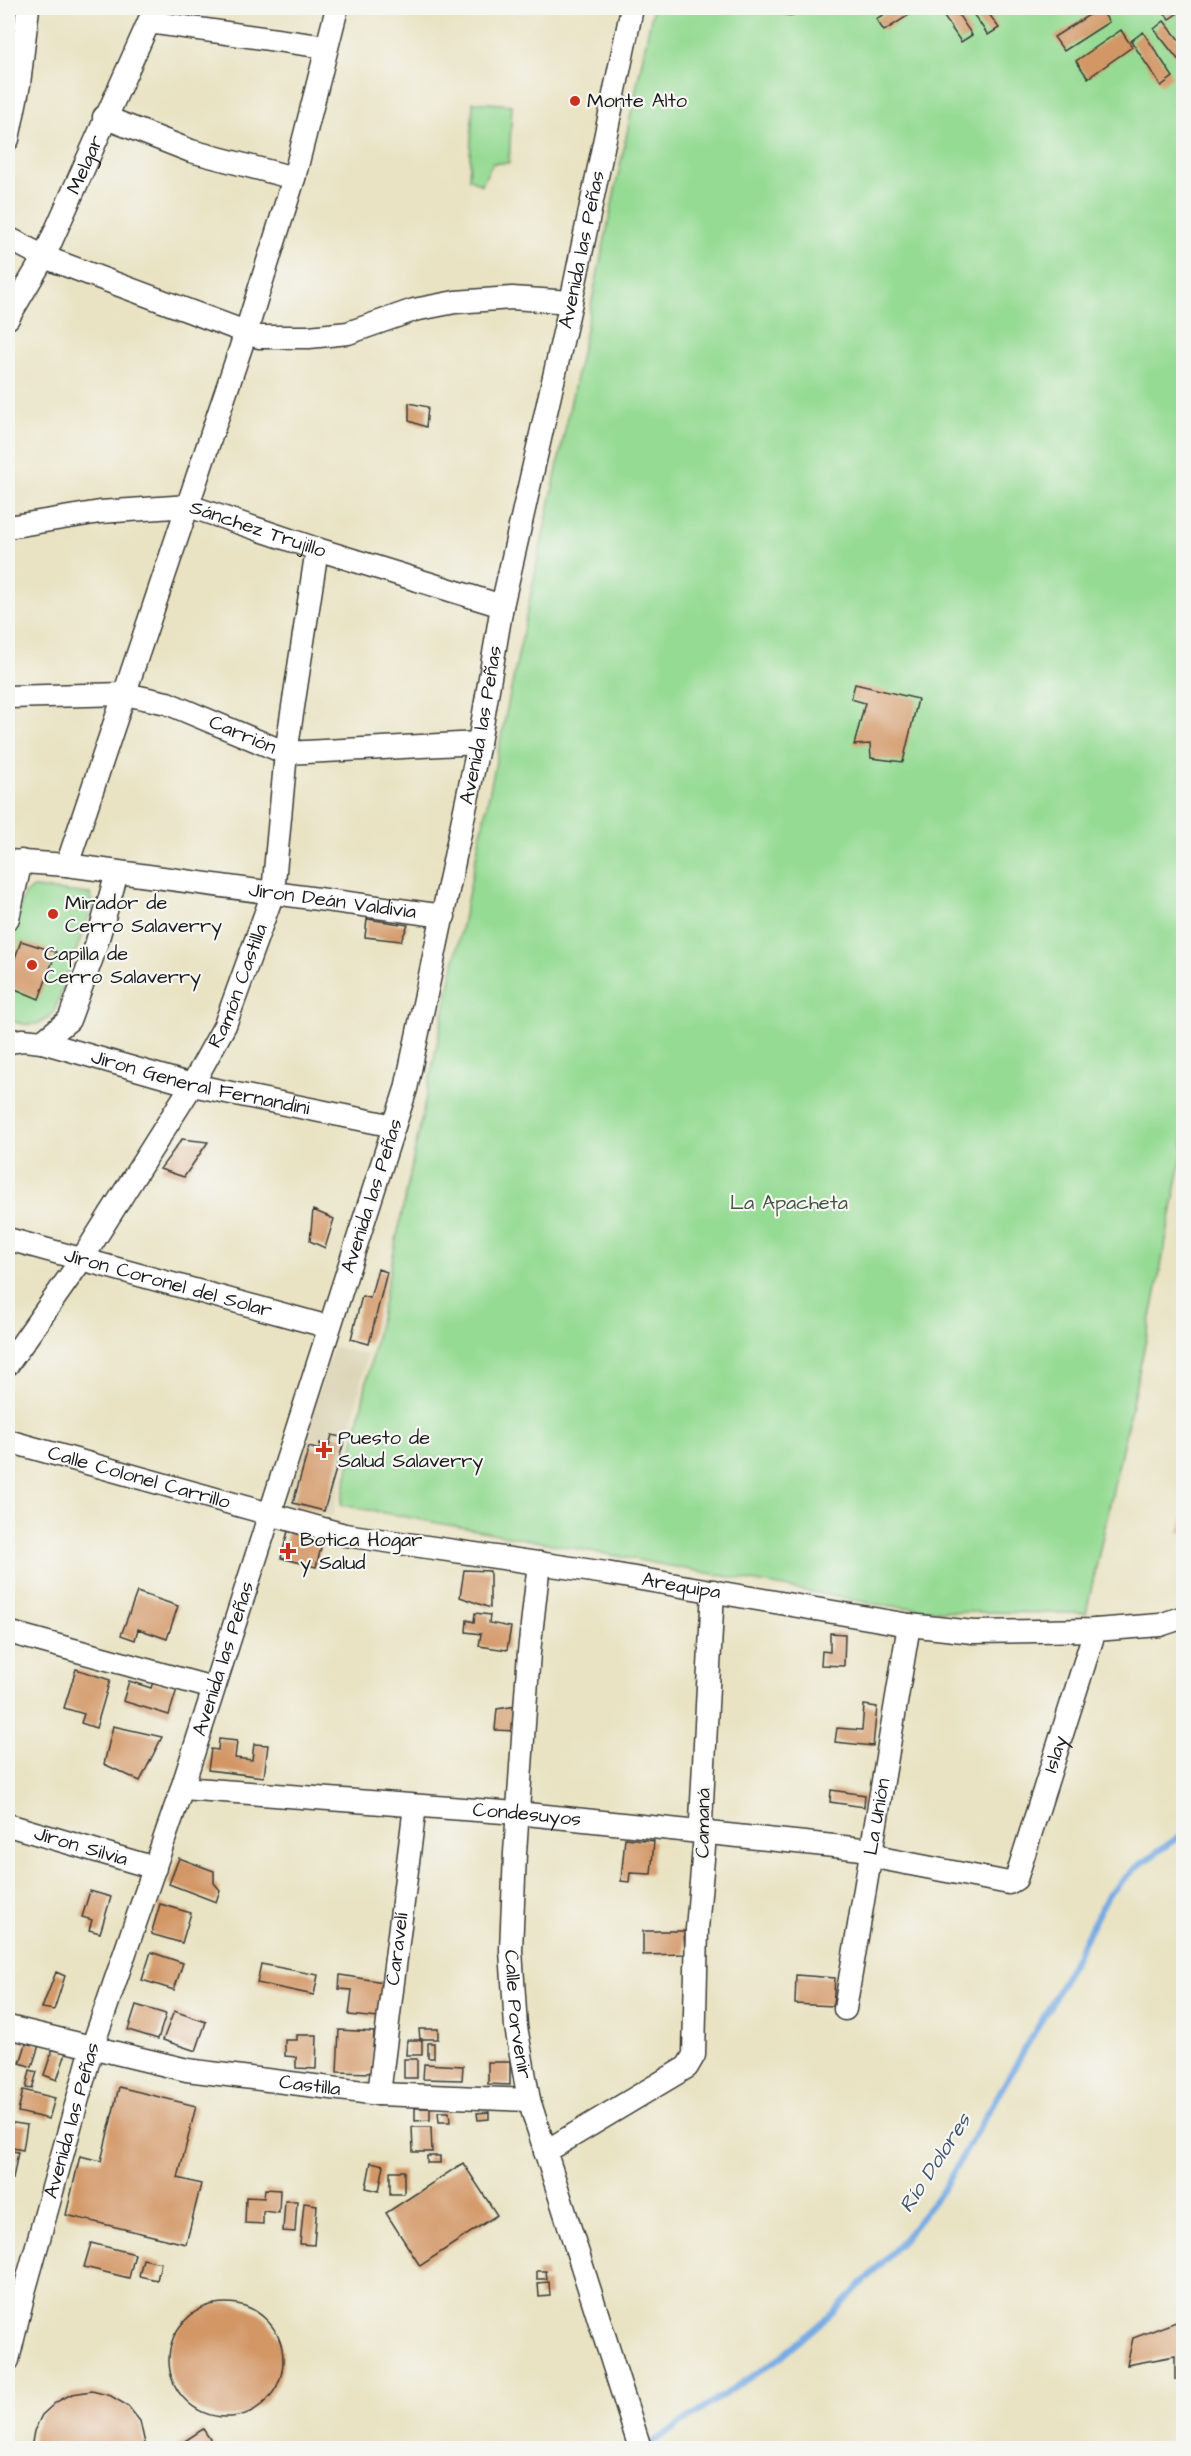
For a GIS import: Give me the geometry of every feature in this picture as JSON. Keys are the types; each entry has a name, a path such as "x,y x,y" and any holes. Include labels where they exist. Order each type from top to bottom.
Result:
{"street":[{"path":"8,139 19,84 28,8"},
{"path":"67,865 246,332 294,178 337,8"},
{"name":"Avenida las Peñas","path":"8,2360 24,2292 92,2048 182,1788 271,1515 394,1126 420,1033 479,742 502,606 571,302 632,8"},
{"path":"152,15 326,47"},
{"name":"Melgar","path":"8,318 44,256 104,117 152,15"},
{"path":"104,117 191,151 294,178"},
{"path":"8,238 44,256 259,337 309,337 348,333 414,310 455,302 512,298 571,302"},
{"name":"Sánchez Trujillo","path":"8,527 100,512 189,506 317,549 502,606"},
{"name":"Ramón Castilla","path":"8,1364 82,1259 192,1085 225,1025 273,893 286,753 317,549"},
{"name":"Carrión","path":"8,697 124,694 167,703 286,753 479,742"},
{"path":"8,918 14,861"},
{"name":"Jiron Deán Valdivia","path":"14,861 67,865 444,916"},
{"path":"42,1042 69,1020 94,952 117,873"},
{"name":"Jiron General Fernandini","path":"8,1042 23,1040 42,1042 192,1085 394,1126"},
{"name":"Jiron Coronel del Solar","path":"8,1239 329,1327"},
{"name":"Calle Colonel Carrillo","path":"8,1441 271,1515"},
{"name":"Arequipa","path":"271,1515 345,1535 713,1590 909,1625 973,1632 1095,1630 1160,1625 1184,1617"},
{"name":"Calle Porvenir","path":"539,1563 517,1813 512,1950 516,2027 529,2100 640,2448"},
{"name":"Camaná","path":"545,2152 687,2067 694,2055 697,1929 705,1834 701,1821 713,1590"},
{"name":"La Unión","path":"845,2009 909,1625"},
{"name":"Islay","path":"1016,1879 1095,1630"},
{"path":"8,1632 213,1689"},
{"name":"Condesuyos","path":"182,1788 517,1813 872,1850 885,1859 1009,1883 1016,1879"},
{"name":"Caravelí","path":"379,2094 415,1806"},
{"name":"Jiron Silvia","path":"8,1825 155,1868"},
{"name":"Castilla","path":"8,2027 187,2070 379,2094 529,2100"}],"shaded area":[{"name":"Puesto de Salud Salaverry","path":"333,1346 367,1355 333,1516 284,1503"}],"green space":[{"name":"La Apacheta","path":"653,8 1183,8 1183,1151 1154,1303 1086,1613 955,1612 881,1605 341,1505"},
{"path":"473,102 512,105 509,163 493,163 481,185 469,178"},
{"path":"34,888 90,894 93,904 54,1012 38,1024 27,1025 8,1020 8,955 24,894"}],"building":[{"path":"776,8 794,8 793,16 781,14"},
{"path":"894,8 920,8 884,31 876,19"},
{"path":"938,8 954,8 972,35 961,42"},
{"path":"969,8 985,8 999,28 988,35"},
{"path":"1100,8 1109,22 1064,51 1054,37"},
{"path":"1161,8 1184,8 1184,9 1169,19"},
{"path":"1164,21 1184,46 1184,67 1154,29"},
{"path":"1121,30 1132,47 1088,78 1076,61"},
{"path":"1143,32 1173,77 1161,86 1131,41"},
{"path":"409,403 428,407 426,427 409,421"},
{"path":"855,684 918,699 903,762 871,758 870,744 854,745 865,703 851,699"},
{"path":"367,919 408,925 401,941 365,937"},
{"name":"Capilla de Cerro Salaverry","path":"21,941 56,952 39,999 8,986 8,978"},
{"path":"182,1139 208,1142 184,1177 160,1169"},
{"path":"313,1210 334,1219 325,1248 310,1241"},
{"path":"378,1269 387,1272 369,1344 351,1339 362,1296 370,1298"},
{"path":"332,1435 345,1438 324,1511 293,1503 309,1447 319,1450 320,1443 329,1446"},
{"path":"1184,1518 1184,1533 1179,1532"},
{"path":"288,1531 323,1540 316,1567 281,1558"},
{"path":"464,1570 490,1571 490,1608 460,1597"},
{"path":"137,1592 178,1606 167,1639 138,1629 135,1640 121,1635"},
{"path":"475,1613 490,1615 489,1623 511,1627 507,1650 479,1646 481,1634 466,1632 467,1620 474,1622"},
{"path":"830,1633 845,1634 844,1666 821,1665 822,1651 830,1652"},
{"path":"76,1669 110,1680 96,1728 81,1723 84,1714 64,1708"},
{"path":"129,1681 151,1688 153,1682 177,1689 169,1715 123,1701"},
{"path":"864,1705 877,1707 873,1746 835,1742 837,1728 862,1730"},
{"path":"517,1706 516,1731 495,1730 497,1709"},
{"path":"113,1726 162,1737 140,1781 104,1764"},
{"path":"219,1739 237,1741 235,1758 252,1760 254,1744 268,1745 264,1777 208,1770 211,1749 218,1750"},
{"path":"831,1790 865,1795 864,1807 830,1802"},
{"path":"625,1838 654,1841 651,1874 630,1873 629,1882 621,1881"},
{"path":"179,1858 214,1871 214,1883 220,1890 216,1902 169,1884"},
{"path":"90,1891 111,1897 100,1933 89,1930 92,1920 82,1917"},
{"path":"160,1904 191,1913 182,1943 151,1934"},
{"path":"643,1931 684,1931 685,1954 643,1955"},
{"path":"151,1952 183,1963 174,1990 142,1980"},
{"path":"261,1964 318,1975 314,1995 257,1983"},
{"path":"56,1972 65,1976 54,2010 42,2008"},
{"path":"340,1975 383,1982 379,2018 349,2015 352,1990 339,1989"},
{"path":"796,1975 835,1978 833,2006 795,2004"},
{"path":"136,2005 166,2014 158,2039 128,2030"},
{"path":"174,2011 206,2022 196,2051 163,2040"},
{"path":"419,2029 438,2029 438,2039 420,2039"},
{"path":"339,2030 374,2032 372,2073 337,2072"},
{"path":"297,2035 317,2035 316,2069 296,2068 296,2057 285,2056 285,2040 297,2040"},
{"path":"407,2040 422,2040 422,2055 406,2055"},
{"path":"27,2041 39,2045 32,2067 20,2063"},
{"path":"428,2043 434,2043 434,2058 428,2058"},
{"path":"53,2048 66,2053 57,2080 44,2075"},
{"path":"404,2059 417,2059 417,2078 404,2078"},
{"path":"488,2062 510,2062 510,2085 488,2084"},
{"path":"424,2064 463,2066 462,2080 423,2079"},
{"path":"30,2070 37,2072 32,2089 26,2088"},
{"path":"119,2087 196,2106 178,2178 201,2184 186,2244 66,2215 80,2156 101,2161"},
{"path":"23,2090 55,2098 49,2119 18,2112"},
{"path":"415,2108 430,2108 430,2120 415,2121"},
{"path":"438,2112 449,2112 450,2122 439,2122"},
{"path":"489,2112 489,2119 478,2120 477,2113"},
{"path":"8,2122 27,2125 23,2150 8,2147"},
{"path":"412,2127 431,2127 432,2152 413,2152"},
{"path":"8,2150 18,2152 13,2179 8,2178"},
{"path":"427,2156 440,2156 440,2163 427,2163"},
{"path":"371,2162 384,2165 379,2191 366,2188"},
{"path":"463,2163 497,2215 420,2266 386,2213"},
{"path":"390,2171 404,2171 404,2194 390,2194"},
{"path":"265,2189 280,2190 279,2213 263,2211 263,2224 245,2223 246,2197 264,2198"},
{"path":"285,2201 297,2201 295,2232 283,2231"},
{"path":"304,2203 317,2205 314,2245 300,2244"},
{"path":"91,2243 135,2254 129,2278 84,2267"},
{"path":"143,2259 161,2263 157,2280 139,2276"},
{"path":"537,2271 546,2271 547,2279 537,2279"},
{"path":"549,2282 550,2296 539,2297 538,2283"},
{"path":"226,2303 248,2307 267,2319 279,2338 283,2360 279,2382 267,2401 248,2413 226,2417 204,2413 185,2401 173,2382 169,2360 173,2338 185,2319 204,2307"},
{"path":"1184,2319 1184,2380 1175,2380 1175,2356 1127,2365 1133,2338"},
{"path":"92,2391 111,2396 128,2406 140,2421 146,2448 31,2448 34,2431 42,2415 56,2402 72,2394"},
{"path":"203,2429 216,2448 174,2448"}],"waterway":[{"name":"Río Dolores","path":"644,2448 784,2355 833,2313 898,2246 942,2191 1050,2006 1108,1895 1134,1869 1184,1833"}],"place":[{"name":"Monte Alto","path":"575,101"},
{"name":"Mirador de Cerro Salaverry","path":"53,914"},
{"name":"Capilla de Cerro Salaverry","path":"32,965"},
{"name":"Puesto de Salud Salaverry","path":"324,1450"},
{"name":"Botica Hogar y Salud","path":"288,1551"}]}
